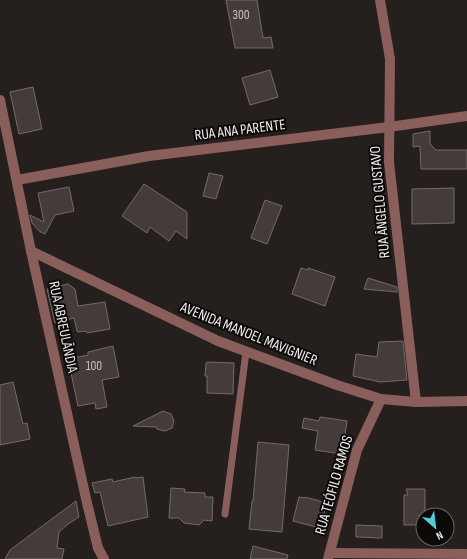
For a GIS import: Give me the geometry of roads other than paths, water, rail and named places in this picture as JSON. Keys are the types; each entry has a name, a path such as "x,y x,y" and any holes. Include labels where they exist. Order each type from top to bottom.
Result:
{"street":[{"name":"RUA ÂNGELO GUSTAVO","path":"380,0 390,59 389,162 416,402"},
{"name":"RUA ABREULÂNDIA","path":"0,100 87,503 98,548 104,559"},
{"name":"RUA ANA PARENTE","path":"17,180 149,156 389,128 467,116"},
{"name":"AVENIDA MANOEL MAVIGNIER","path":"32,251 218,341 337,385 381,399 416,402 467,401"},
{"name":"RUA TEÓFILO RAMOS","path":"329,556 357,450 381,399"},
{"path":"329,556 467,554"}],"lane":[{"path":"225,514 246,352"}]}
